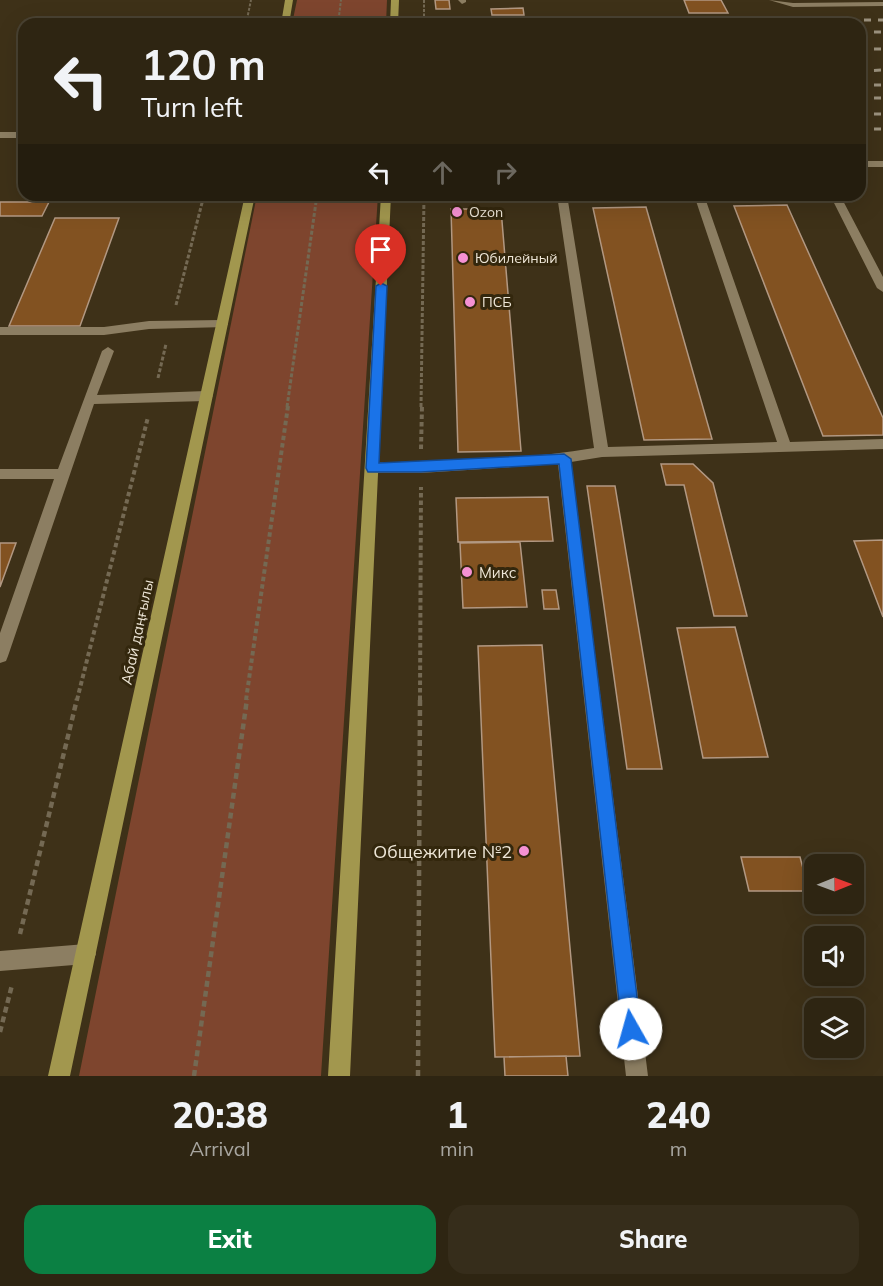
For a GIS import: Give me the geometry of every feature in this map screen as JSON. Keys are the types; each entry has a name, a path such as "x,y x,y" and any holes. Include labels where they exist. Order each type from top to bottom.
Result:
{"main road":[{"path":"286,18 289,0"},
{"path":"394,18 395,0"},
{"name":"Абай даңғылы","path":"60,1076 249,201"},
{"path":"339,1076 386,201"}],"street":[{"path":"773,0 793,5 883,4"},
{"path":"0,135 18,135"},
{"path":"866,164 883,164"},
{"path":"563,201 602,452"},
{"path":"701,201 785,446"},
{"path":"838,201 883,288"},
{"path":"0,331 104,331 149,324 222,324"},
{"path":"0,656 4,635 108,351"},
{"path":"89,400 206,396"},
{"path":"372,468 421,468 564,459 602,452 883,444"},
{"path":"564,459 637,1076"},
{"path":"0,474 63,474"},
{"path":"9,961 86,954"}],"path":[{"path":"247,18 251,0"},
{"path":"339,18 341,0"},
{"path":"424,0 424,18"},
{"path":"0,1032 9,961 22,920 202,201"},
{"path":"194,1076 315,201"},
{"path":"418,1076 424,201"}],"shaded area":[{"path":"297,0 387,0 386,18 293,18"},
{"path":"256,201 378,201 321,1076 79,1076"}],"building":[{"path":"435,0 449,0 450,9 436,9"},
{"path":"684,0 721,0 728,13 689,13"},
{"path":"523,8 524,15 492,15 491,9"},
{"path":"0,202 49,202 42,216 0,216"},
{"path":"787,205 883,418 883,435 823,436 734,206"},
{"path":"646,207 712,439 644,440 593,208"},
{"path":"451,209 501,209 521,451 458,452"},
{"path":"55,218 119,218 80,326 9,326"},
{"path":"661,464 693,464 713,483 747,616 714,616 684,485 666,485"},
{"path":"587,486 615,486 662,769 627,769"},
{"path":"548,497 553,541 458,542 456,498"},
{"path":"883,540 883,617 854,541"},
{"path":"520,542 527,607 463,608 460,543"},
{"path":"0,543 16,543 0,587"},
{"path":"542,590 556,590 559,609 544,609"},
{"path":"735,627 768,757 703,758 677,628"},
{"name":"Общежитие №2","path":"542,645 580,1056 495,1057 478,646"},
{"path":"741,857 800,857 804,872 804,891 749,891"},
{"path":"566,1056 568,1076 505,1076 504,1057"}],"railway":[{"path":"866,20 883,20"},
{"path":"866,32 883,32"},
{"path":"866,49 883,49"},
{"path":"866,71 883,70"},
{"path":"866,85 883,85"},
{"path":"866,98 883,98"},
{"path":"866,114 883,114"},
{"path":"866,129 883,129"}],"place":[{"name":"Ozon","path":"457,212"},
{"name":"Юбилейный","path":"463,258"},
{"name":"ПСБ","path":"470,302"},
{"name":"Микс","path":"467,572"},
{"name":"Общежитие №2","path":"524,851"}],"route":[{"path":"381,286 372,468 421,468 564,459 631,1029"}]}
